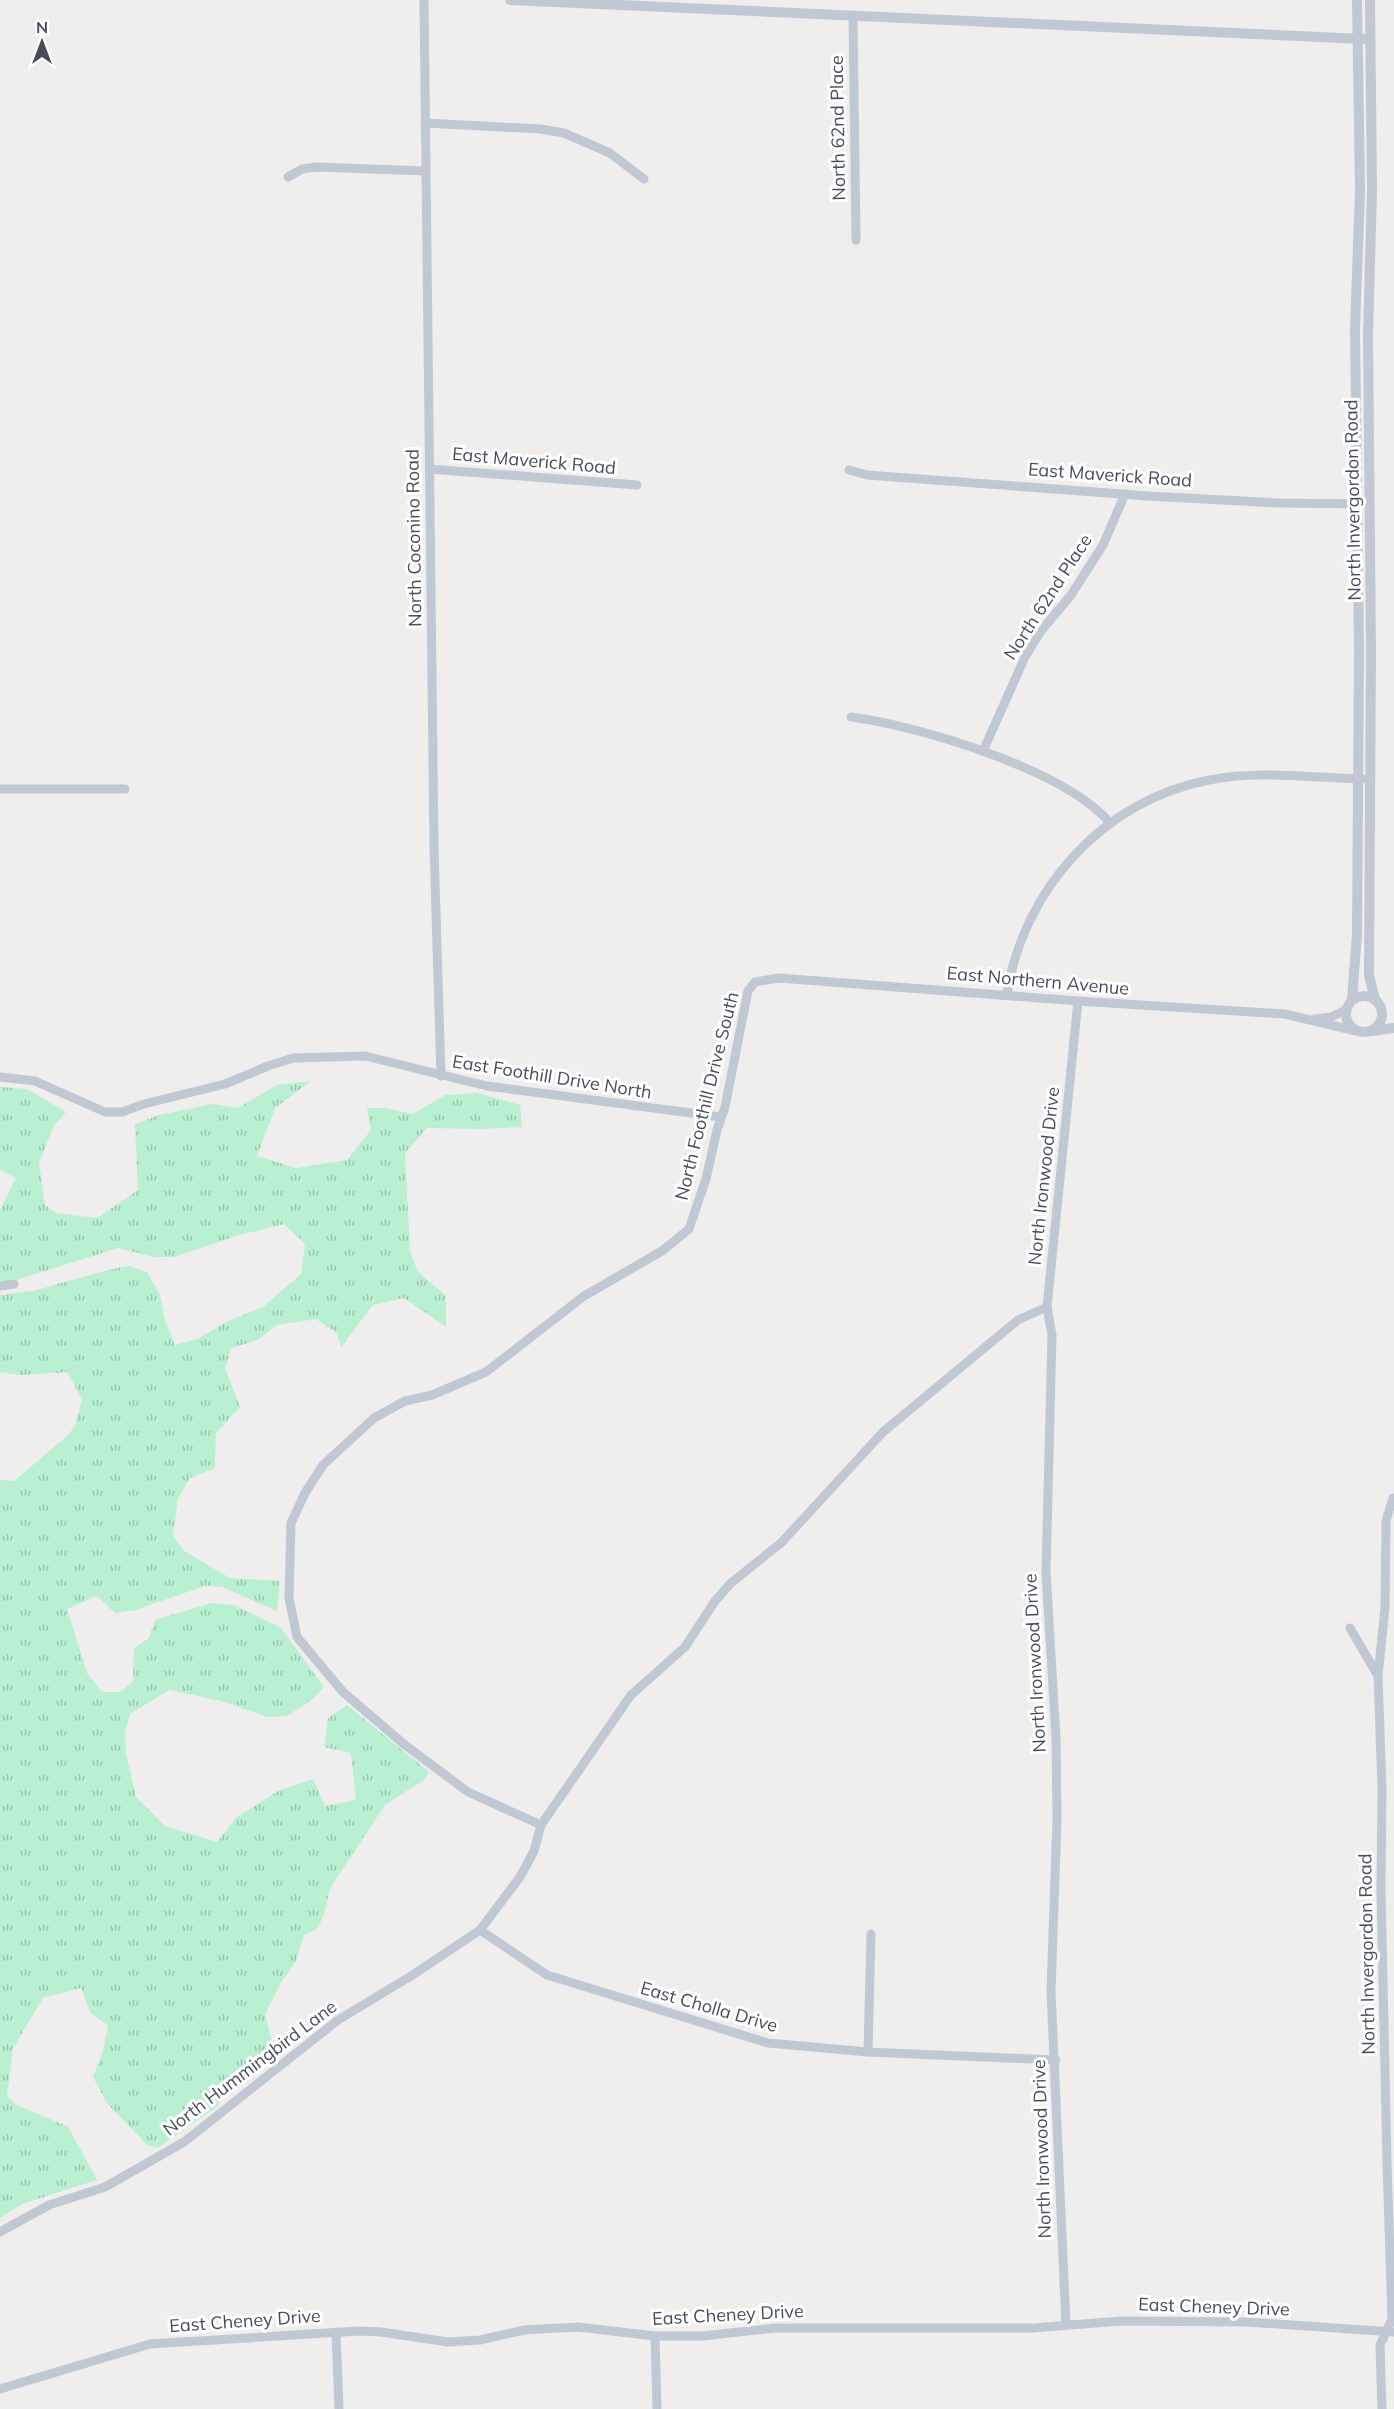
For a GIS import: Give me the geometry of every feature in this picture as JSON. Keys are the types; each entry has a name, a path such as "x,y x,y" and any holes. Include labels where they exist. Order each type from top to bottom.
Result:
{"street":[{"name":"North Coconino Road","path":"424,0 434,847 441,1076"},
{"path":"510,0 1369,39"},
{"name":"North Invergordon Road","path":"1346,1010 1352,1000 1357,934 1355,329 1360,190 1357,0"},
{"name":"North Invergordon Road","path":"1370,0 1372,190 1368,335 1369,975 1375,1000 1382,1010"},
{"name":"North 62nd Place","path":"853,16 856,240"},
{"path":"425,123 541,129 564,133 610,153 644,179"},
{"path":"288,177 302,169 317,167 425,171"},
{"name":"East Maverick Road","path":"429,469 637,485"},
{"name":"East Maverick Road","path":"849,470 867,475 1125,494 1279,503 1369,504"},
{"name":"North 62nd Place","path":"983,751 1025,657 1103,545 1125,494"},
{"path":"851,717 873,720 983,751 1036,773 1077,794 1090,803 1110,823"},
{"path":"1007,994 1019,944 1048,886 1068,860 1110,823 1149,800 1208,780 1249,775 1370,779"},
{"path":"0,789 125,789"},
{"name":"East Northern Avenue","path":"762,980 791,979 1285,1014 1356,1031"},
{"name":"North Foothill Drive South","path":"541,1825 468,1792 405,1745 343,1692 297,1637 289,1598 291,1523 305,1493 323,1465 374,1418 405,1401 432,1395 486,1372 584,1296 662,1251 688,1229 706,1179 748,991 755,982 762,980"},
{"path":"1352,1000 1364,996 1375,1000"},
{"name":"North Ironwood Drive","path":"1066,2325 1056,2060 1051,1991 1058,1833 1056,1737 1046,1573 1052,1335 1047,1307 1078,1001"},
{"path":"1346,1010 1347,1022 1356,1031 1369,1032 1394,1028"},
{"name":"East Northern Avenue","path":"1311,1020 1331,1017 1346,1010"},
{"path":"1369,1032 1381,1021 1382,1010 1394,1012"},
{"name":"East Foothill Drive North","path":"0,1077 35,1081 105,1112 122,1112 144,1104 225,1084 293,1058 365,1056 487,1086 721,1117"},
{"path":"0,1286 14,1284"},
{"path":"541,1825 631,1695 684,1647 715,1601 731,1583 782,1542 883,1432 1018,1320 1047,1307"},
{"name":"North Invergordon Road","path":"1382,2409 1380,2345 1390,2332 1392,2319 1386,2145 1381,1890 1382,1788 1378,1676 1385,1608 1386,1521 1393,1498"},
{"path":"1350,1628 1378,1676"},
{"name":"North Hummingbird Lane","path":"0,2232 49,2205 105,2187 184,2142 338,2020 411,1976 480,1930 520,1877 534,1851 541,1825"},
{"name":"East Cholla Drive","path":"480,1930 547,1976 768,2043 868,2052 1056,2060"},
{"path":"868,2052 871,1934"},
{"name":"East Cheney Drive","path":"0,2389 150,2344 336,2332 381,2331 448,2342 480,2340 524,2330 578,2327 655,2336 702,2336 775,2328 1033,2328 1121,2321 1192,2321 1248,2322 1390,2332"},
{"path":"336,2332 339,2409"},
{"path":"655,2336 657,2409"}],"green space":[{"path":"311,1081 275,1108 257,1156 296,1168 347,1160 371,1130 367,1108 384,1108 413,1114 445,1095 478,1093 520,1105 522,1127 427,1128 405,1153 410,1252 418,1272 446,1296 446,1327 404,1298 373,1305 341,1347 337,1333 316,1319 277,1325 258,1340 231,1348 225,1368 240,1407 216,1433 215,1468 190,1478 178,1498 173,1536 184,1551 230,1578 280,1581 277,1611 222,1587 205,1586 135,1610 115,1613 97,1596 67,1609 87,1673 102,1692 121,1692 133,1681 134,1648 149,1638 155,1620 212,1603 234,1605 281,1628 324,1687 313,1699 287,1716 268,1717 221,1701 169,1690 130,1714 125,1733 126,1754 136,1797 165,1826 217,1842 237,1817 280,1790 313,1779 325,1806 356,1800 351,1753 324,1747 328,1718 347,1705 429,1772 424,1780 385,1805 330,1888 324,1915 317,1929 304,1935 296,1961 281,1983 265,2014 274,2050 258,2067 226,2088 219,2105 159,2147 148,2146 107,2103 93,2077 103,2051 108,2026 90,2012 81,1988 43,1998 13,2048 7,2095 15,2104 68,2127 97,2180 22,2204 0,2218 0,1480 14,1481 67,1436 75,1426 82,1399 67,1372 21,1375 0,1372 0,1295 33,1291 129,1266 147,1272 160,1295 165,1321 175,1345 198,1339 226,1322 263,1307 301,1274 305,1244 284,1224 236,1236 174,1257 153,1257 118,1248 13,1281 0,1281 0,1210 16,1178 0,1170 0,1087 27,1089 66,1112 54,1126 39,1162 45,1205 56,1213 97,1218 138,1190 135,1124 159,1115 213,1104 238,1108 277,1085"}]}
